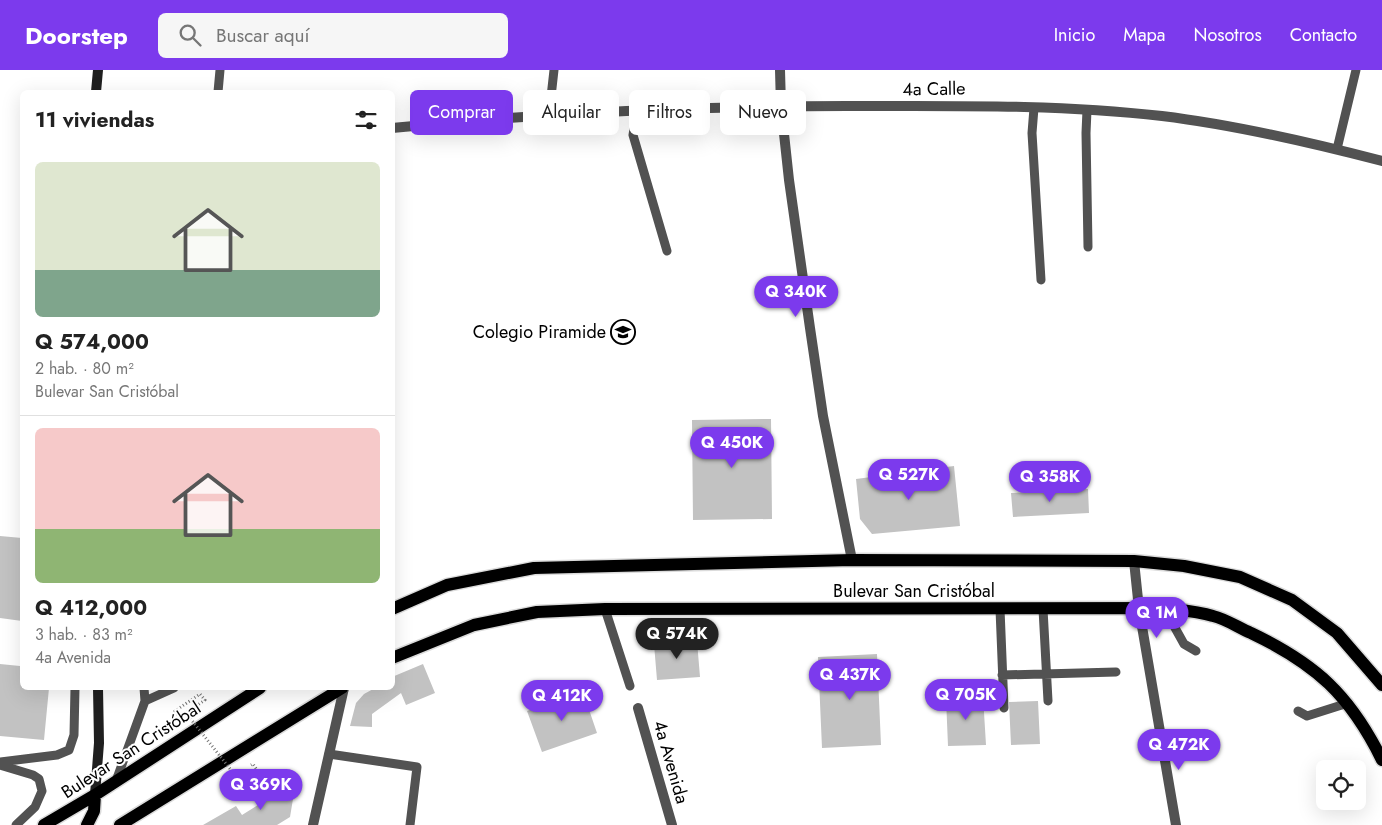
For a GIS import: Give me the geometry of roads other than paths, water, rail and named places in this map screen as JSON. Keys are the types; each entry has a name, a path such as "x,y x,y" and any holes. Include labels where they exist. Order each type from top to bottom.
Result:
{"main road":[{"name":"Bulevar San Cristóbal","path":"395,609 447,585 534,568 852,560 1134,561 1184,566 1240,577 1292,600 1337,634 1382,685"},
{"name":"Bulevar San Cristóbal","path":"395,657 474,626 537,612 605,609 1164,608 1213,616 1263,639 1301,661 1332,686 1348,702 1370,735 1382,760"},
{"name":"Bulevar San Cristóbal","path":"44,825 95,795 257,690"},
{"path":"120,825 340,690"},
{"path":"87,825 94,811 95,795"}],"street":[{"path":"96,90 98,70"},
{"path":"780,70 781,90"},
{"name":"4a Calle","path":"806,106 968,105 1087,110 1162,116 1274,135 1382,161"},
{"name":"4a Calle","path":"395,128 523,117"},
{"path":"784,135 823,416 852,560"},
{"path":"1134,561 1139,609 1176,825"},
{"path":"95,795 99,743 98,690"},
{"path":"313,825 343,690"},
{"name":"4a Avenida","path":"638,708 672,825"}],"lane":[{"path":"218,90 220,70"},
{"path":"552,90 554,70"},
{"path":"1337,149 1356,70"},
{"path":"1034,108 1032,133 1041,280"},
{"path":"1087,110 1088,247"},
{"path":"633,135 667,251"},
{"path":"1043,608 1048,701"},
{"path":"1164,608 1184,644 1196,651"},
{"path":"605,609 630,686"},
{"path":"1000,609 1004,708"},
{"path":"1002,675 1116,672"},
{"path":"0,764 57,756 69,750 74,735 74,690"},
{"path":"116,781 145,701 144,690"},
{"path":"145,701 170,690"},
{"path":"1298,711 1307,716 1348,702"},
{"path":"329,754 417,767 410,825"},
{"path":"0,764 33,775 39,779 42,791 35,807 16,825"}],"place":[{"name":"Colegio Piramide","path":"623,332"}]}
